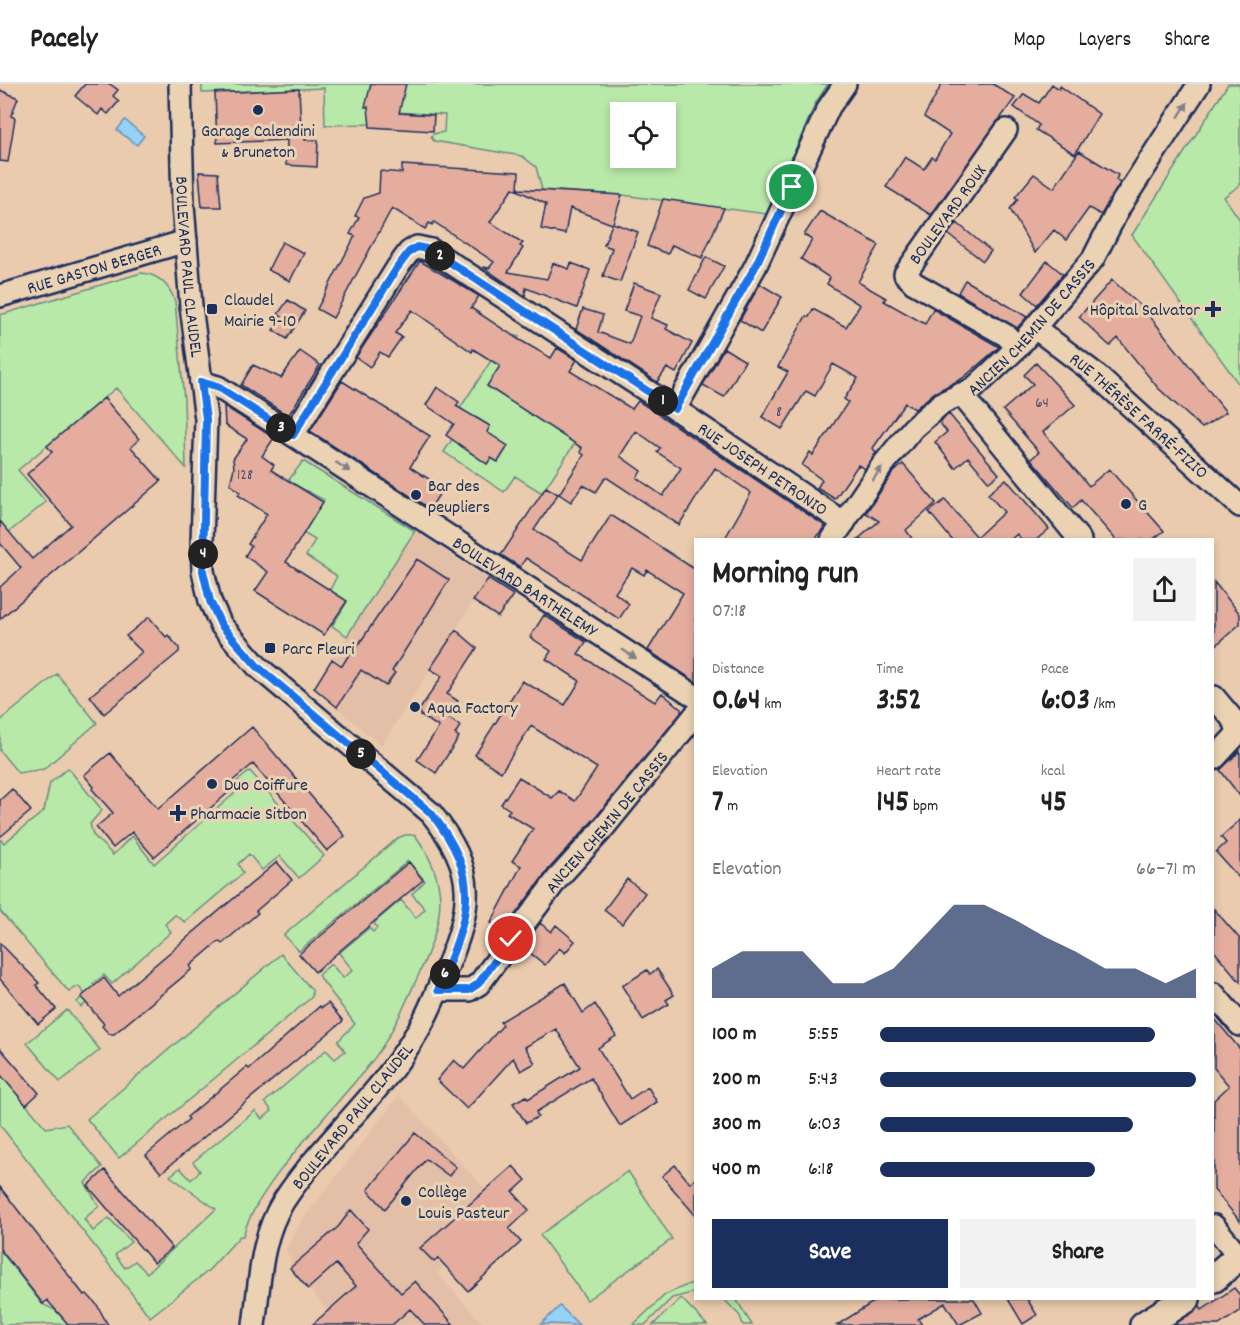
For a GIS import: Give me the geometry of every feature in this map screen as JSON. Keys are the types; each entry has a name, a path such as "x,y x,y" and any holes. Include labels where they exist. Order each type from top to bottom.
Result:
{"street":[{"name":"BOULEVARD PAUL CLAUDEL","path":"180,84 186,241 206,419 202,543 203,571 210,601 221,625 245,654 431,813 451,838 461,858 467,898 463,929 438,990 416,1035 391,1071 283,1203 273,1223 263,1252 254,1325"},
{"path":"675,409 755,267 829,107 846,84"},
{"name":"ANCIEN CHEMIN DE CASSIS","path":"838,531 882,466 913,428 942,404 973,389 1017,348 1093,259 1120,206 1199,84"},
{"name":"BOULEVARD ROUX","path":"1006,130 905,274 914,283 1007,336 1017,348"},
{"name":"RUE GASTON BERGER","path":"0,296 186,241"},
{"name":"RUE JOSEPH PETRONIO","path":"293,435 397,268 409,252 417,247 431,250 675,409 838,531"},
{"name":"RUE THÉRÈSE FARRÉ-FIZIO","path":"1035,328 1093,372 1240,506"},
{"name":"BOULEVARD BARTHELEMY","path":"201,382 218,387 694,696"},
{"path":"961,394 1078,538"},
{"path":"1214,697 1235,722 1238,734 1214,759"},
{"name":"ANCIEN CHEMIN DE CASSIS","path":"438,990 469,990 478,984 558,878 600,831 694,716"},
{"path":"1216,1001 1240,1025"},
{"path":"1214,1226 1232,1267"},
{"path":"1144,1325 1184,1300"}],"shaded area":[{"path":"415,531 488,579 381,746 314,688"},
{"name":"Collège Louis Pasteur","path":"399,1095 505,1211 437,1273 484,1325 312,1325 328,1311 290,1268 291,1257 285,1250 299,1224"}],"green space":[{"path":"202,84 828,84 816,102 767,214 622,195 542,190 536,167 522,156 434,141 431,137 433,134 444,132 445,115 396,112 374,124 325,125 324,88 202,93"},
{"name":"Hôpital Salvator","path":"1228,84 1240,84 1240,185 1224,197 1240,220 1240,386 1132,235"},
{"path":"141,273 162,281 170,290 175,301 184,400 186,468 116,388 18,470 46,502 9,532 0,521 0,315"},
{"path":"509,333 519,337 487,386 575,443 542,493 515,476 504,492 444,452 453,438 454,424 451,422","holes":["477,418 490,426 486,432 508,446 498,462 491,458 487,464 459,445"]},
{"path":"303,461 415,531 347,636 332,626 347,602 330,590 337,576 306,556 315,540 303,533 324,500 288,481"},
{"path":"57,674 97,723 44,769 18,773 0,751 0,721"},
{"path":"68,768 102,810 90,824 93,835 113,855 132,836 154,864 235,793 230,787 250,771 324,856 299,878 280,856 262,870 249,854 238,864 243,873 185,922 175,915 165,924 171,932 112,984 104,975 93,984 99,993 81,1007 77,1002 85,994 78,986 69,992 0,911 0,839 4,843 44,811 50,783"},
{"path":"415,835 427,853 435,871 440,903 434,937 397,1021 369,1065 298,1148 263,1194 243,1236 240,1236 208,1271 150,1317 0,1125 0,1074 46,1128 67,1124 102,1167 85,1183 99,1206 84,1219 93,1231 109,1218 131,1242 115,1255 125,1268 135,1261 147,1273 216,1209 170,1176 180,1168 191,1180 200,1171 193,1162 255,1111 262,1119 272,1111 265,1102 326,1050 335,1059 345,1051 338,1041 355,1024 318,975 331,964 343,978 353,970 339,953 369,928 373,932 377,928 374,923 401,900 416,918 425,909 412,894 425,881 408,861 299,951 284,935 398,838"},
{"path":"281,954 312,990 312,997 119,1158 87,1119"},
{"path":"67,1010 100,1050 60,1082 27,1043"},
{"path":"628,1171 672,1239 587,1300 540,1235"},
{"path":"0,1250 42,1304 55,1310 68,1324 0,1325"},
{"path":"694,1284 694,1292 672,1298 645,1325 633,1325 665,1295"},
{"path":"681,1298 707,1325 653,1325"},
{"path":"725,1300 737,1300 752,1325 743,1325 740,1316"}],"water":[{"path":"125,120 144,136 137,145 117,130"},
{"path":"560,1306 579,1325 541,1324"}],"building":[{"path":"85,84 110,84 118,90 113,96 119,101 108,114 102,109 98,115 75,96"},
{"path":"371,84 406,84 399,113 434,115 433,131 370,127 368,107 365,107"},
{"path":"942,84 993,84 1015,98 931,215 886,187 905,157 924,169 932,157 935,159 950,134 924,117"},
{"path":"1052,84 1059,89 1060,86 1099,114 1075,154 1036,130 1039,125 1014,107 1024,94 1039,103"},
{"name":"Garage Calendini & Bruneton","path":"299,89 301,128 303,128 305,140 318,140 317,167 286,165 287,140 217,143 215,93"},
{"path":"0,90 18,98 11,116 15,118 8,162 0,161"},
{"path":"1079,151 1118,175 1116,180 1120,183 1101,215 1089,208 1066,240 1054,230 1035,253 1010,209 1018,199 1015,197 1034,174 1054,188"},
{"path":"402,165 519,172 518,189 622,195 613,223 638,232 620,282 603,276 612,248 604,245 612,224 570,208 565,234 541,229 546,204 513,188 490,222 523,243 520,246 523,248 508,272 547,279 553,263 569,269 571,263 590,270 577,308 526,288 525,296 483,267 489,268 494,262 434,222 432,225 429,223 425,229 392,208 333,318 317,309 355,236 350,234 359,217 355,216 364,198 379,193 380,171 402,173"},
{"path":"199,172 218,173 221,207 202,207"},
{"path":"663,199 724,208 702,258 672,245 668,254 647,246"},
{"path":"820,211 879,245 858,282 886,298 884,301 925,324 933,309 999,347 963,378 934,393 915,409 905,403 873,448 876,453 865,469 858,465 835,499 817,488 822,480 802,465 810,452 813,455 848,402 844,399 858,378 833,364 815,396 806,391 782,429 762,417 788,372 778,367 806,316 809,317 813,309 846,327 860,305 827,284 830,278 801,259 812,240 804,235"},
{"path":"957,223 991,251 983,261 948,234"},
{"path":"282,242 304,253 290,281 268,270"},
{"path":"706,257 724,266 706,299 689,290"},
{"path":"420,261 479,296 471,308 518,339 551,358 557,348 577,360 570,371 632,409 638,401 825,526 816,538 725,538 751,493 715,468 679,525 606,477 596,492 583,485 571,502 559,494 584,455 580,452 582,448 487,386 500,366 473,349 472,352 412,310 395,333 402,337 388,357 380,352 370,367 356,357","holes":["636,431 660,448 657,452 681,468 663,496 637,478 641,471 620,456"]},
{"path":"1047,261 1063,274 1037,305 1023,293"},
{"path":"965,280 1027,317 1017,328 958,293"},
{"path":"1112,280 1144,309 1226,412 1202,428 1158,388 1118,338 1110,346 1079,317"},
{"path":"634,283 661,293 651,318 668,325 666,329 692,343 676,373 667,368 657,382 576,329 583,309 603,315 598,332 630,344 640,316 624,311"},
{"path":"760,284 782,297 761,333 740,320"},
{"path":"288,300 305,311 287,339 273,330 282,317 278,314"},
{"path":"724,348 745,361 724,397 703,385"},
{"path":"300,351 320,365 288,416 241,385 253,365 281,378"},
{"path":"1036,363 1075,405 1043,432 1089,486 1109,469 1164,531 1155,538 1114,538 1081,500 1073,508 1031,459 1039,452 1003,410 1033,384 1024,375"},
{"path":"342,381 430,436 410,467 443,488 430,509 310,431"},
{"path":"437,387 459,402 456,406 490,426 487,432 508,446 498,462 491,458 487,464 446,435 454,424 426,405"},
{"path":"104,398 139,439 131,447 161,481 0,619 0,587 21,568 0,543 0,521 32,559 71,525 27,474 52,452 47,446"},
{"path":"224,406 274,438 262,456 274,465 271,470 323,502 286,562 347,601 324,635 255,591 268,572 245,556 251,546 248,544 267,514 238,495 240,492 230,484 234,468 233,459 247,439 225,425"},
{"path":"949,414 999,474 989,482 968,457 955,468 935,442 947,432 939,422"},
{"path":"903,464 936,503 906,530 912,538 859,538 879,521 866,513 892,474"},
{"path":"1006,479 1049,529 1038,538 1020,538 1017,534 1012,538 950,538 929,512 945,500 977,537 1004,512 988,494"},
{"path":"546,487 558,494 534,530 582,560 611,515 694,569 694,681 648,650 683,593 647,570 644,575 632,568 615,593 629,604 619,619 526,558 520,567 501,555"},
{"path":"417,559 449,580 392,671 395,673 386,686 361,670 337,707 314,688 332,659 342,666 350,653 352,654"},
{"path":"488,579 513,595 498,617 473,601"},
{"path":"1214,582 1240,614 1240,624 1214,647"},
{"path":"544,615 586,642 578,654 655,702 662,693 681,709 681,713 596,817 548,870 504,930 491,923 521,866 512,861 533,829 507,813 510,810 501,804 519,777 552,798 559,791 575,801 597,768 531,726 501,772 475,755 522,681 565,705 580,681 546,659 551,651 530,637"},
{"path":"149,617 166,637 168,635 179,648 179,652 104,714 90,696 142,652 126,636"},
{"path":"456,630 477,648 447,694 458,701 447,717 460,726 455,734 459,737 436,773 417,760 439,727 420,715 420,709 442,676 430,669"},
{"path":"252,727 345,836 327,851 253,764 225,787 229,792 154,857 132,832 113,848 96,827 113,813 92,789 94,787 84,775 110,753 158,809"},
{"path":"1240,751 1240,796 1220,770"},
{"path":"12,789 31,811 0,837 0,800"},
{"path":"1240,820 1240,879 1216,852 1226,843 1221,837"},
{"path":"277,862 292,880 222,944 219,941 190,966 192,969 114,1034 109,1034 102,1026 104,1024 81,997 104,978 118,996"},
{"path":"409,862 423,880 315,972 299,954"},
{"path":"627,879 645,893 622,924 604,910"},
{"path":"1214,909 1240,939 1240,982 1214,951"},
{"path":"540,923 551,932 556,925 575,941 565,953 559,948 545,965 523,947"},
{"path":"0,943 39,983 36,985 56,1009 38,1024 0,979"},
{"path":"657,969 674,995 666,1000 669,1004 643,1020 622,986 647,970 650,974"},
{"path":"565,983 583,1013 595,1004 616,1036 598,1048 630,1099 648,1087 657,1102 620,1126 591,1078 536,1112 538,1117 526,1123 513,1103 526,1096 528,1099 580,1067 556,1029 525,1047 535,1063 521,1071 513,1058 467,1109 437,1080 454,1060 464,1069 503,1025 500,1022"},
{"path":"328,1003 343,1021 161,1173 146,1155 189,1119 187,1117 247,1067 249,1069 320,1006 321,1008"},
{"path":"1214,1018 1240,1049 1240,1221 1214,1190 1214,1100 1229,1086 1214,1068"},
{"path":"0,1048 39,1093 26,1105 0,1074"},
{"path":"415,1133 456,1167 449,1176 426,1159 385,1209 368,1190"},
{"path":"675,1165 690,1183 694,1180 694,1214 662,1176"},
{"path":"513,1166 526,1180 513,1192 529,1210 509,1229 521,1242 468,1291 438,1258 434,1262 420,1248"},
{"path":"105,1170 172,1248 154,1263 88,1186"},
{"path":"0,1187 84,1295 87,1294 97,1305 108,1325 69,1325 47,1300 43,1304 0,1249"},
{"path":"351,1210 368,1229 356,1243 401,1293 415,1281 454,1325 425,1325 410,1309 392,1325 312,1325 356,1286 336,1264 308,1289 290,1268 338,1227"},
{"path":"1234,1288 1240,1295 1240,1311 1219,1325 1174,1325 1200,1307 1202,1310"},
{"path":"876,1300 975,1300 982,1313 959,1325 945,1303 918,1319 922,1325 837,1325"},
{"path":"1009,1300 1028,1300 1037,1315 1023,1324"}],"place":[{"name":"Garage Calendini & Bruneton","path":"258,110"},
{"name":"Claudel Mairie 9-10","path":"212,309"},
{"name":"Hôpital Salvator","path":"1213,309"},
{"name":"Bar des peupliers","path":"416,495"},
{"name":"G","path":"1126,504"},
{"name":"Parc Fleuri","path":"270,648"},
{"name":"Aqua Factory","path":"415,707"},
{"name":"Duo Coiffure","path":"212,784"},
{"name":"Pharmacie Sitbon","path":"178,813"},
{"name":"Collège Louis Pasteur","path":"406,1201"}],"route":[{"path":"511,939 478,984 469,990 438,990 463,929 467,898 461,858 451,838 431,813 258,667 221,625 210,601 203,571 206,419 201,382 218,387 293,435 397,268 409,252 417,247 431,250 675,409 755,267 792,187"}]}
